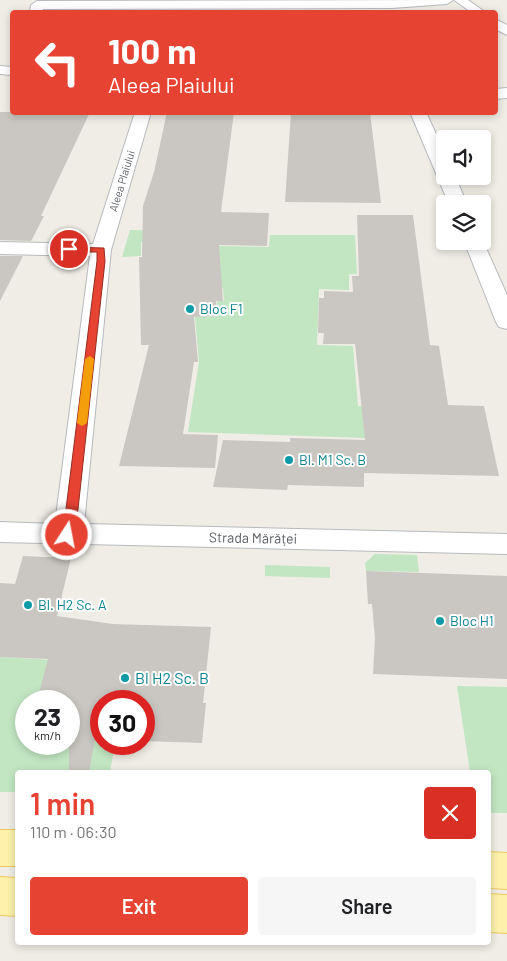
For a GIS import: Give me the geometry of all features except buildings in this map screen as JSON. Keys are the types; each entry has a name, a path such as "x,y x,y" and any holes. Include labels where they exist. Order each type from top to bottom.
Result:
{"main road":[{"path":"0,848 15,848"},
{"path":"491,870 507,871"},
{"path":"0,896 15,897"},
{"path":"491,913 507,914"}],"street":[{"path":"36,10 36,6 392,4 447,0"},
{"path":"460,0 476,10"},
{"name":"Aleea Plaiului","path":"67,535 72,509 101,250 142,115"},
{"path":"419,115 436,153"},
{"path":"0,248 101,250"},
{"path":"478,250 507,322"},
{"name":"Strada Mărăței","path":"0,532 507,544"}],"green space":[{"path":"130,230 220,232 219,246 269,247 270,235 355,235 357,274 349,274 349,290 319,289 317,345 353,346 358,406 398,408 365,438 188,432 199,362 195,317 218,316 217,301 224,301 223,288 215,288 189,241 141,242 141,256 122,257"},
{"path":"375,554 417,555 419,572 366,571 365,563"},
{"path":"265,565 330,567 330,578 265,576"},
{"path":"0,657 53,660 45,690 15,690 15,755 80,755 80,739 90,740 90,755 113,755 110,770 15,770 15,792 0,792"},
{"path":"457,686 507,687 507,813 491,813 491,770 470,770"}],"slow traffic":[{"path":"82,423 90,359"}],"place":[{"name":"Bloc F1","path":"190,309"},
{"name":"Bl. M1 Sc. B","path":"289,460"},
{"name":"Bl. H2 Sc. A","path":"28,605"},
{"name":"Bloc H1","path":"440,621"},
{"name":"Bl H2 Sc. B","path":"125,678"}],"route":[{"path":"67,535 72,509 101,261 101,250 69,249"}]}
